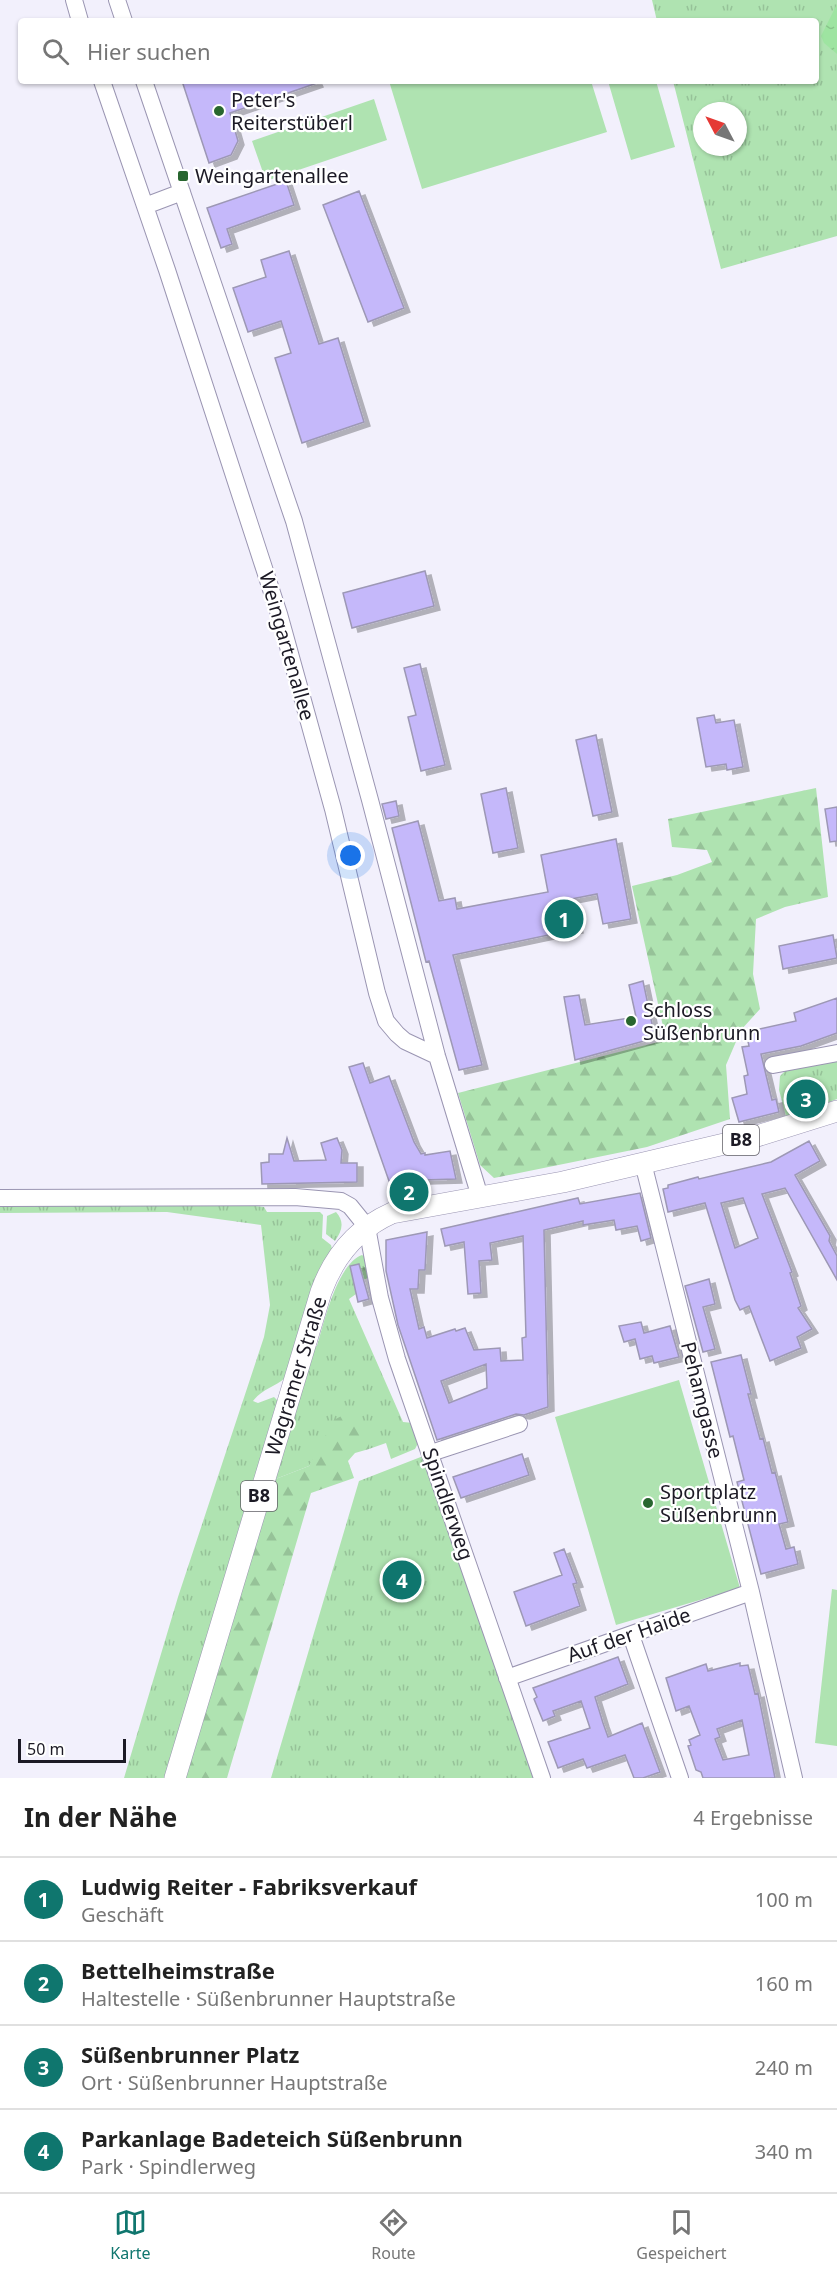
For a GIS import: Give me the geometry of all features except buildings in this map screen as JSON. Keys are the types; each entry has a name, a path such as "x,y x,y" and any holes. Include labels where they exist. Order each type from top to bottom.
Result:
{"main road":[{"name":"B8","path":"367,1227 392,1213 546,1185 643,1163 764,1134 837,1111"},
{"name":"Wagramer Straße","path":"175,1778 321,1292 339,1255 351,1240 367,1227"}],"street":[{"path":"74,0 79,18"},
{"path":"117,0 123,18"},
{"name":"Weingartenallee","path":"103,84 279,615 333,809 377,993 386,1021 405,1041 437,1056"},
{"name":"Weingartenallee","path":"145,84 294,521 437,1056 480,1197"},
{"path":"145,206 182,192"},
{"path":"773,1065 837,1053"},
{"name":"Pehamgasse","path":"643,1163 751,1592 794,1778"},
{"path":"0,1198 316,1198 341,1201 350,1206 367,1227"},
{"name":"Spindlerweg","path":"367,1227 380,1298 397,1359 542,1778"},
{"path":"431,1453 519,1424"},
{"name":"Auf der Haide","path":"507,1678 751,1592"},
{"path":"631,1635 680,1778"}],"green space":[{"path":"652,0 837,0 837,236 721,269 674,84 819,84 819,18 656,18"},
{"path":"390,84 592,84 607,132 422,189"},
{"path":"609,84 657,84 675,147 631,160"},
{"path":"374,99 387,140 266,181 252,141"},
{"path":"816,788 828,897 785,907 756,919 753,974 760,1009 741,1030 726,1065 730,1119 647,1147 494,1178 480,1165 458,1093 666,1040 632,886 677,875 712,862 707,850 672,847 668,819"},
{"path":"837,1055 837,1099 795,1115 786,1116 779,1090 780,1076 792,1064"},
{"path":"0,1205 248,1205 264,1207 267,1212 320,1212 323,1215 322,1238 331,1245 332,1249 314,1283 285,1378 253,1401 258,1403 274,1397 278,1401 165,1778 124,1778 178,1597 264,1337 270,1305 261,1225 167,1212 0,1213"},
{"path":"336,1212 341,1219 342,1226 335,1241 326,1234 327,1216"},
{"path":"362,1255 365,1257 370,1277 354,1284 356,1294 349,1299 403,1422 413,1423 418,1443 415,1449 391,1459 386,1443 369,1449 369,1441 315,1457 309,1466 273,1480 313,1346 317,1346 333,1295 345,1270"},
{"name":"Sportplatz Süßenbrunn","path":"679,1380 740,1588 616,1625 555,1417"},
{"path":"345,1414 358,1419 369,1441 369,1449 355,1453 348,1461 354,1478 311,1493 227,1778 184,1778 273,1480 309,1466 334,1420"},
{"path":"431,1453 542,1778 271,1778 359,1481"},
{"path":"832,1589 837,1590 837,1746 815,1743"}],"water":[{"path":"837,4 837,54 824,43 821,36"}],"place":[{"name":"Peter's Reiterstüberl","path":"219,111"},
{"name":"Weingartenallee","path":"183,176"},
{"name":"Ludwig Reiter - Fabriksverkauf","path":"564,919"},
{"name":"Schloss Süßenbrunn","path":"631,1021"},
{"name":"Süßenbrunner Platz","path":"806,1099"},
{"name":"Bettelheimstraße","path":"409,1192"},
{"name":"Sportplatz Süßenbrunn","path":"648,1503"},
{"name":"Parkanlage Badeteich Süßenbrunn","path":"402,1580"}]}
